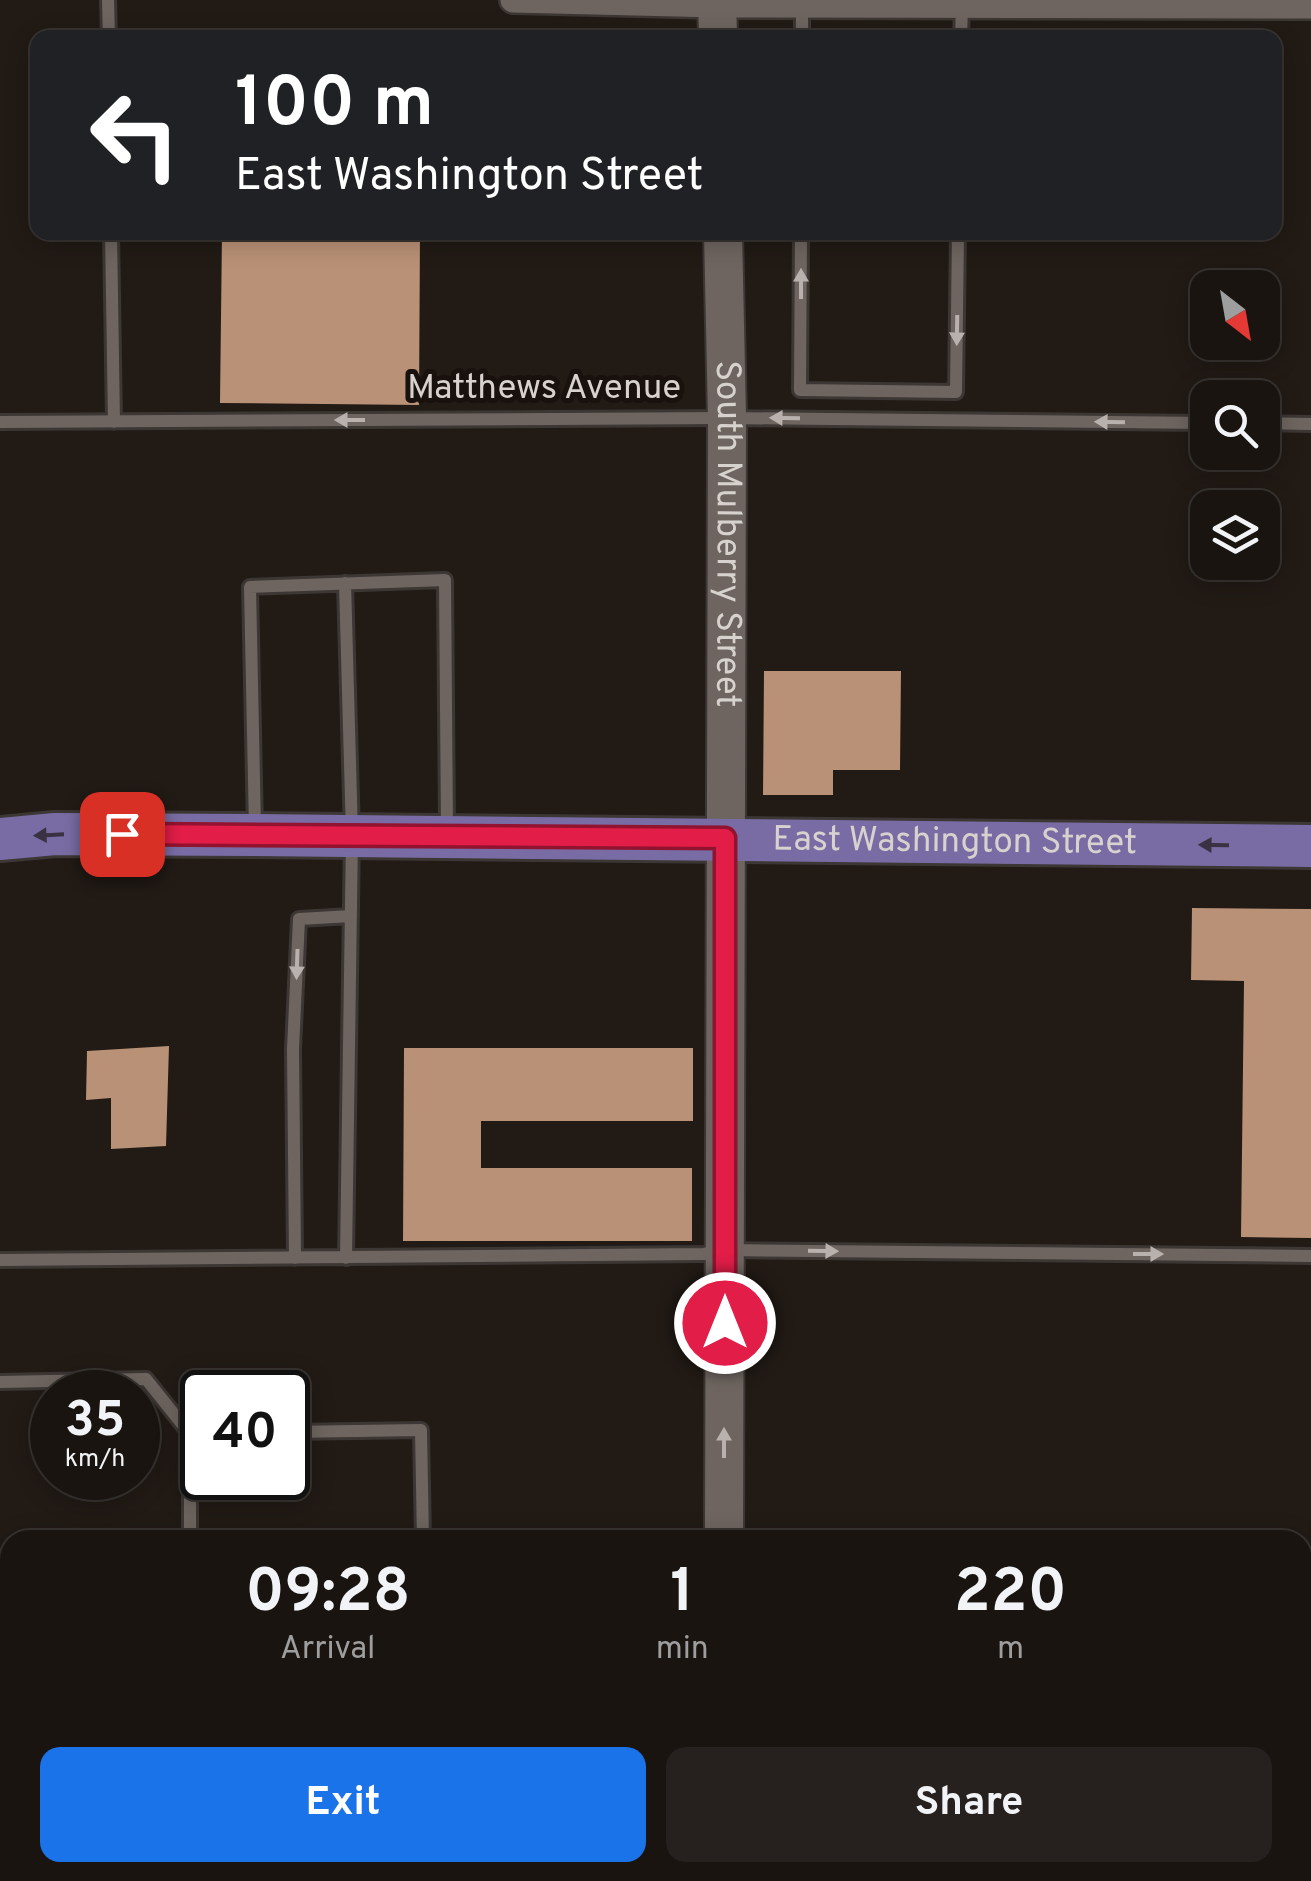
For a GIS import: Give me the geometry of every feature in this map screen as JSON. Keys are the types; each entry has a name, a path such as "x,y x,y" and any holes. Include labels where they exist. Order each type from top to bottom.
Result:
{"main road":[{"name":"East Washington Street","path":"0,839 54,834 447,836 1311,846"}],"street":[{"path":"513,0 717,14 802,6 1311,6"},
{"name":"South Mulberry Street","path":"723,240 727,418 724,1530"}],"lane":[{"path":"108,0 109,30"},
{"path":"802,6 802,30"},
{"path":"961,30 962,6"},
{"path":"112,240 114,422"},
{"path":"801,240 800,390 956,392 958,240"},
{"name":"Matthews Avenue","path":"0,422 727,418 1190,423"},
{"path":"1280,424 1311,424"},
{"path":"255,835 250,586 445,580 447,836"},
{"path":"345,584 352,836 346,1258"},
{"path":"295,1258 293,1048 299,919 351,916"},
{"path":"0,1260 704,1254 725,1250 1311,1256"},
{"path":"0,1382 146,1379 180,1416"},
{"path":"310,1432 422,1430 424,1530"},
{"path":"191,1530 192,1500"}],"building":[{"path":"222,240 420,240 419,405 220,403"},
{"path":"764,671 901,671 900,770 833,770 833,795 763,795"},
{"path":"1192,908 1311,909 1311,1238 1241,1237 1244,981 1191,980"},
{"path":"169,1046 166,1146 111,1149 111,1098 86,1100 87,1051"},
{"path":"404,1048 693,1048 693,1121 481,1121 481,1168 692,1168 692,1241 403,1241"}],"route":[{"path":"122,834 725,838 725,1323"}]}
